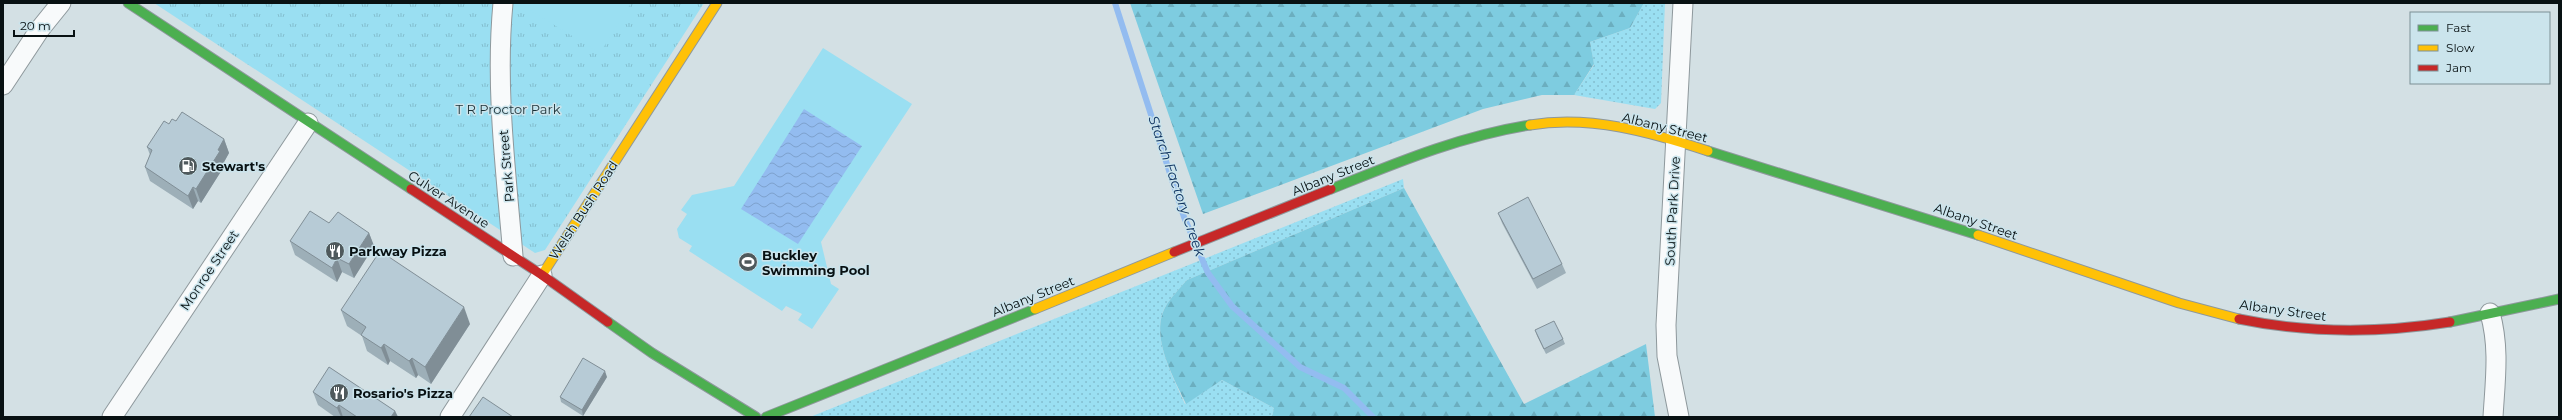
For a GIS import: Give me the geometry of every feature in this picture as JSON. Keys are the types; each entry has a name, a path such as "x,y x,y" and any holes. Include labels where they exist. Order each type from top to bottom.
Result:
{"street":[{"path":"3,85 40,29 61,3"},
{"name":"Culver Avenue","path":"128,3 308,123 542,275 652,353 756,417"},
{"name":"Park Street","path":"503,3 499,41 501,112 513,256"},
{"name":"Welsh Bush Road","path":"450,417 717,3"},
{"name":"South Park Drive","path":"1679,417 1667,356 1666,326 1683,3"},
{"name":"Albany Street","path":"766,417 1418,154 1491,130 1526,124 1575,122 1631,129 1879,202 2176,302 2254,322 2333,330 2385,330 2490,314 2559,299"},
{"name":"Monroe Street","path":"112,417 308,123"},
{"path":"2490,314 2495,330 2497,356 2493,417"}],"green space":[{"name":"T R Proctor Park","path":"154,3 704,3 545,250 535,253"},
{"path":"525,3 631,3 600,53 523,6"},
{"path":"1130,3 1644,3 1630,28 1590,42 1594,64 1574,95 1542,95 1483,109 1203,214"},
{"path":"1644,3 1665,3 1661,103 1655,109 1574,95 1594,65 1590,42 1630,28"},
{"path":"823,48 912,104 821,242 831,284 839,289 812,329 798,320 802,314 786,306 782,311 689,251 692,246 679,238 677,229 687,214 681,210 692,195 734,186"},
{"path":"1403,179 1404,188 1187,280 1167,304 1162,315 1160,328 1161,341 1169,368 1185,404 1222,380 1274,408 1272,417 810,417"},
{"path":"1404,188 1524,404 1646,344 1655,417 1272,417 1274,408 1222,380 1186,404 1164,355 1160,328 1162,316 1167,304 1187,280"}],"water":[{"path":"804,109 862,146 798,244 741,209"}],"building":[{"path":"182,112 224,139 218,150 220,151 196,189 193,187 188,196 145,167 152,150 147,147 164,121 169,124 172,119 176,121"},
{"path":"1528,197 1562,264 1533,279 1498,213"},
{"name":"Parkway Pizza","path":"310,211 329,223 338,212 369,233 349,264 337,258 332,268 290,241"},
{"path":"380,251 464,307 425,367 412,358 409,361 384,344 381,348 361,335 366,327 341,310"},
{"path":"1554,321 1563,339 1544,349 1535,330"},
{"path":"583,358 605,371 582,410 560,397"},
{"path":"329,367 395,411 391,417 357,417 339,405 337,408 313,392"},
{"path":"483,397 513,417 469,417"}],"waterway":[{"name":"Starch Factory Creek","path":"1115,3 1184,217 1208,273 1232,306 1300,367 1344,388 1373,417"}],"traffic: fast":[{"path":"128,3 411,189"},
{"path":"1331,189 1404,160 1453,143 1530,125"},
{"path":"1708,151 1978,235"},
{"path":"2450,322 2559,299"},
{"path":"766,417 1035,309"},
{"path":"608,322 652,353 756,417"}],"traffic: slow":[{"path":"542,275 717,3"},
{"path":"1530,125 1553,122 1575,122 1620,127 1708,151"},
{"path":"1978,235 2179,303 2239,319"},
{"path":"1035,309 1174,252"}],"traffic: jam":[{"path":"411,189 542,275 608,322"},
{"path":"1174,252 1331,189"},
{"path":"2239,319 2291,327 2344,330 2371,330 2424,326 2450,322"}],"place":[{"name":"Stewart's","path":"188,166"},
{"name":"Parkway Pizza","path":"335,251"},
{"name":"Buckley Swimming Pool","path":"748,262"},
{"name":"Rosario's Pizza","path":"339,393"}]}
